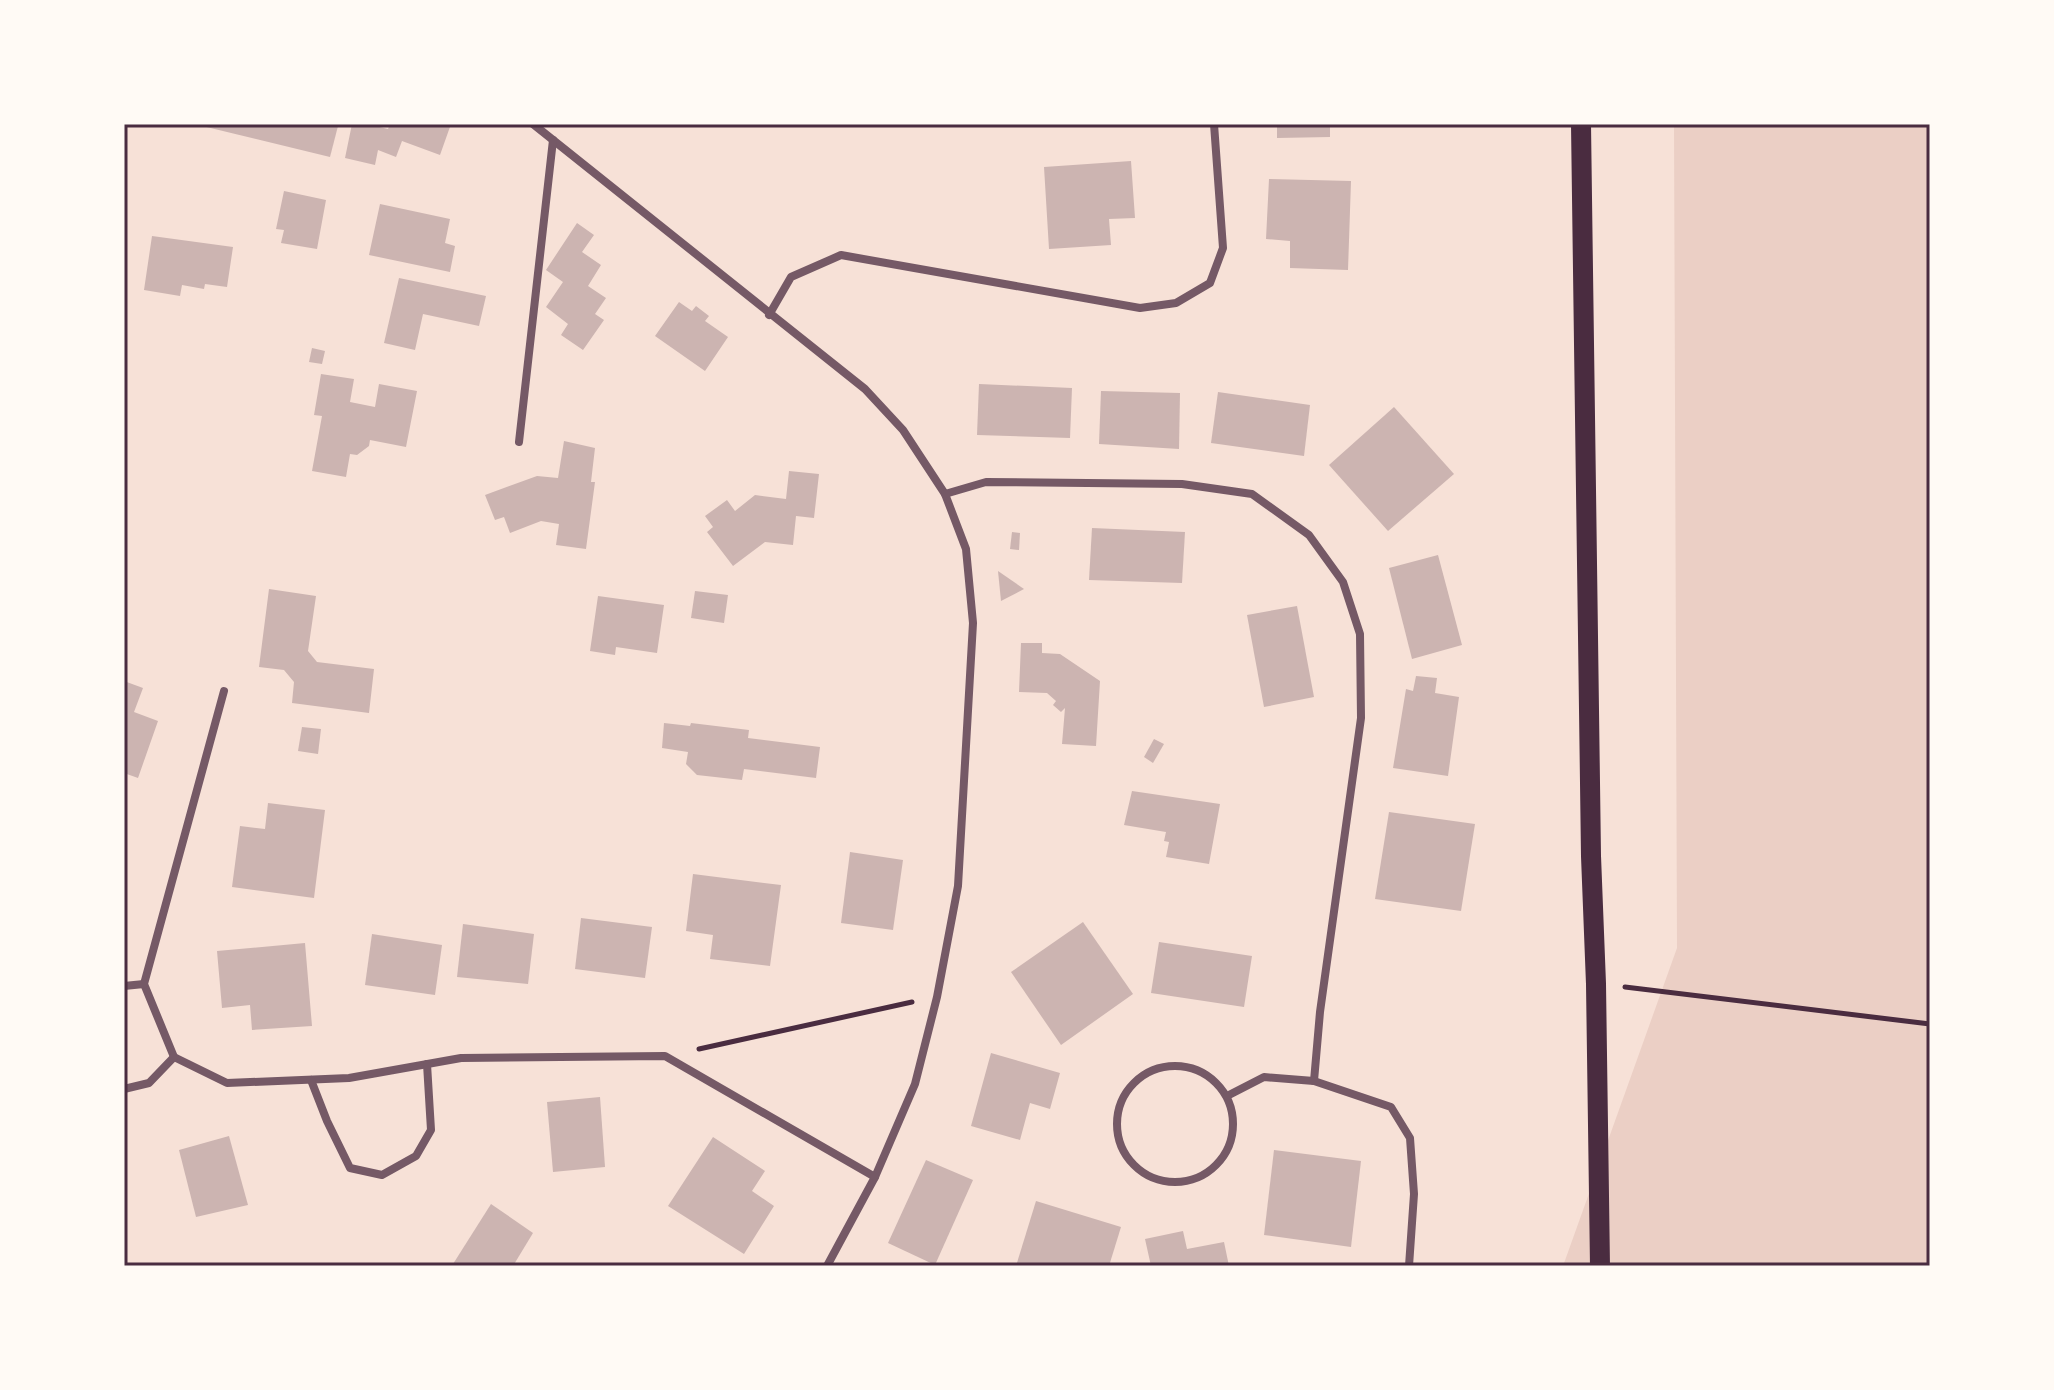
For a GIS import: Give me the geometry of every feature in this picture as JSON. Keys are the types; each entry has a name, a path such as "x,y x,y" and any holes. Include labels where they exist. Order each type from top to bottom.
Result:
{"main road":[{"path":"1581,124 1600,1266"}],"street":[{"path":"533,124 865,389 903,430 945,494 966,549 973,623 958,886 937,997 915,1084 875,1177 827,1266"},
{"path":"769,315 791,277 841,255 1140,308 1176,303 1210,283 1223,248 1214,124"},
{"path":"519,442 553,140"},
{"path":"945,494 986,482 1182,484 1252,494 1309,535 1343,582 1360,634 1361,718 1320,1012 1314,1081"},
{"path":"224,691 144,984 174,1057 227,1083 349,1078 461,1058 665,1056 875,1177"},
{"path":"124,986 144,984"},
{"path":"124,1089 149,1083 174,1057"},
{"path":"311,1080 350,1168 382,1175 416,1156 431,1130 427,1064"},
{"path":"1171,1066 1199,1070 1215,1081 1227,1096 1233,1114 1233,1134 1226,1152 1214,1167 1198,1177 1179,1182 1159,1180 1142,1171 1128,1158 1120,1141 1117,1122 1121,1103 1130,1087 1144,1075 1171,1066"},
{"path":"1227,1096 1264,1077 1314,1081 1391,1107 1410,1138 1414,1194 1409,1266"}],"path":[{"path":"1596,984 1930,1024"},
{"path":"665,1056 937,997"}],"shaded area":[{"path":"1674,124 1930,124 1930,1266 1563,1266 1677,948"}],"building":[{"path":"194,124 331,124 338,126 330,157"},
{"path":"352,124 388,129 390,124 451,124 440,155 402,141 396,157 378,150 375,165 345,158"},
{"path":"1277,124 1330,124 1330,137 1277,138"},
{"path":"1131,161 1135,218 1109,219 1111,245 1049,249 1044,167"},
{"path":"1269,179 1351,181 1348,270 1290,268 1290,241 1266,239"},
{"path":"284,191 326,200 317,249 281,243 284,230 276,229"},
{"path":"380,204 450,219 445,243 455,246 450,272 369,255"},
{"path":"577,223 594,235 582,252 601,265 588,286 606,298 595,314 604,320 583,350 561,335 568,324 546,307 563,282 546,270"},
{"path":"152,236 233,247 227,287 205,284 204,289 182,285 180,296 144,290"},
{"path":"399,278 486,296 479,326 423,314 415,350 384,343"},
{"path":"679,302 692,311 696,306 709,316 705,321 728,337 705,371 655,336"},
{"path":"312,348 325,351 322,364 309,362"},
{"path":"321,374 354,379 350,402 375,407 379,384 417,391 406,447 370,440 369,446 357,455 350,454 346,477 312,471 322,416 314,415"},
{"path":"979,384 1072,388 1070,438 977,435"},
{"path":"1101,391 1180,393 1179,449 1099,444"},
{"path":"1218,392 1310,405 1304,456 1211,443"},
{"path":"1394,407 1454,474 1388,531 1329,465"},
{"path":"564,441 595,448 591,482 595,482 586,549 556,545 559,524 541,521 510,533 504,517 495,520 485,495 537,476 558,478"},
{"path":"789,471 819,474 814,518 796,516 793,545 765,542 733,566 707,532 713,527 705,516 727,500 735,511 755,495 786,499"},
{"path":"1092,528 1185,532 1182,583 1089,580"},
{"path":"1012,532 1020,533 1019,550 1010,549"},
{"path":"1438,555 1462,645 1412,659 1389,568"},
{"path":"998,571 1024,589 1001,601"},
{"path":"269,589 316,596 308,651 317,662 374,669 369,713 292,703 294,682 284,670 259,667"},
{"path":"695,591 728,595 724,623 691,618"},
{"path":"598,596 664,605 657,653 616,647 615,655 590,651"},
{"path":"1297,606 1314,697 1264,707 1247,615"},
{"path":"1021,643 1042,643 1042,653 1060,654 1100,681 1096,746 1062,744 1065,708 1061,712 1053,705 1056,701 1047,693 1019,692"},
{"path":"1416,676 1437,678 1435,693 1459,697 1448,776 1393,768 1406,689 1413,691"},
{"path":"124,681 143,688 134,712 158,721 138,778 124,773"},
{"path":"664,723 749,730 748,738 820,747 816,778 744,769 742,780 697,775 686,764 688,752 662,748"},
{"path":"302,727 321,729 318,754 298,751"},
{"path":"1154,739 1164,744 1153,763 1144,757"},
{"path":"1132,791 1220,804 1209,864 1166,857 1169,842 1164,841 1166,832 1124,825"},
{"path":"268,803 325,810 314,898 232,887 240,826 265,829"},
{"path":"1389,812 1475,824 1461,911 1375,899"},
{"path":"850,852 903,860 893,930 841,923"},
{"path":"693,874 781,885 770,966 710,959 713,935 686,931"},
{"path":"581,918 652,927 645,978 575,969"},
{"path":"1083,922 1133,994 1061,1045 1011,972"},
{"path":"463,924 534,934 528,984 457,977"},
{"path":"372,934 442,945 435,995 365,985"},
{"path":"1159,942 1252,956 1244,1007 1151,993"},
{"path":"305,943 312,1026 252,1030 250,1005 222,1008 217,951"},
{"path":"991,1053 1060,1073 1050,1109 1030,1103 1020,1140 971,1126"},
{"path":"600,1097 605,1167 553,1172 547,1102"},
{"path":"229,1136 248,1205 196,1217 179,1150"},
{"path":"713,1137 765,1171 752,1191 774,1206 744,1254 668,1206"},
{"path":"1274,1150 1361,1161 1351,1247 1264,1235"},
{"path":"926,1160 973,1180 935,1265 888,1243"},
{"path":"1036,1201 1121,1227 1109,1266 1016,1266"},
{"path":"491,1204 533,1233 513,1266 456,1266 453,1264"},
{"path":"1183,1231 1187,1249 1224,1242 1229,1266 1151,1266 1145,1239"}]}
